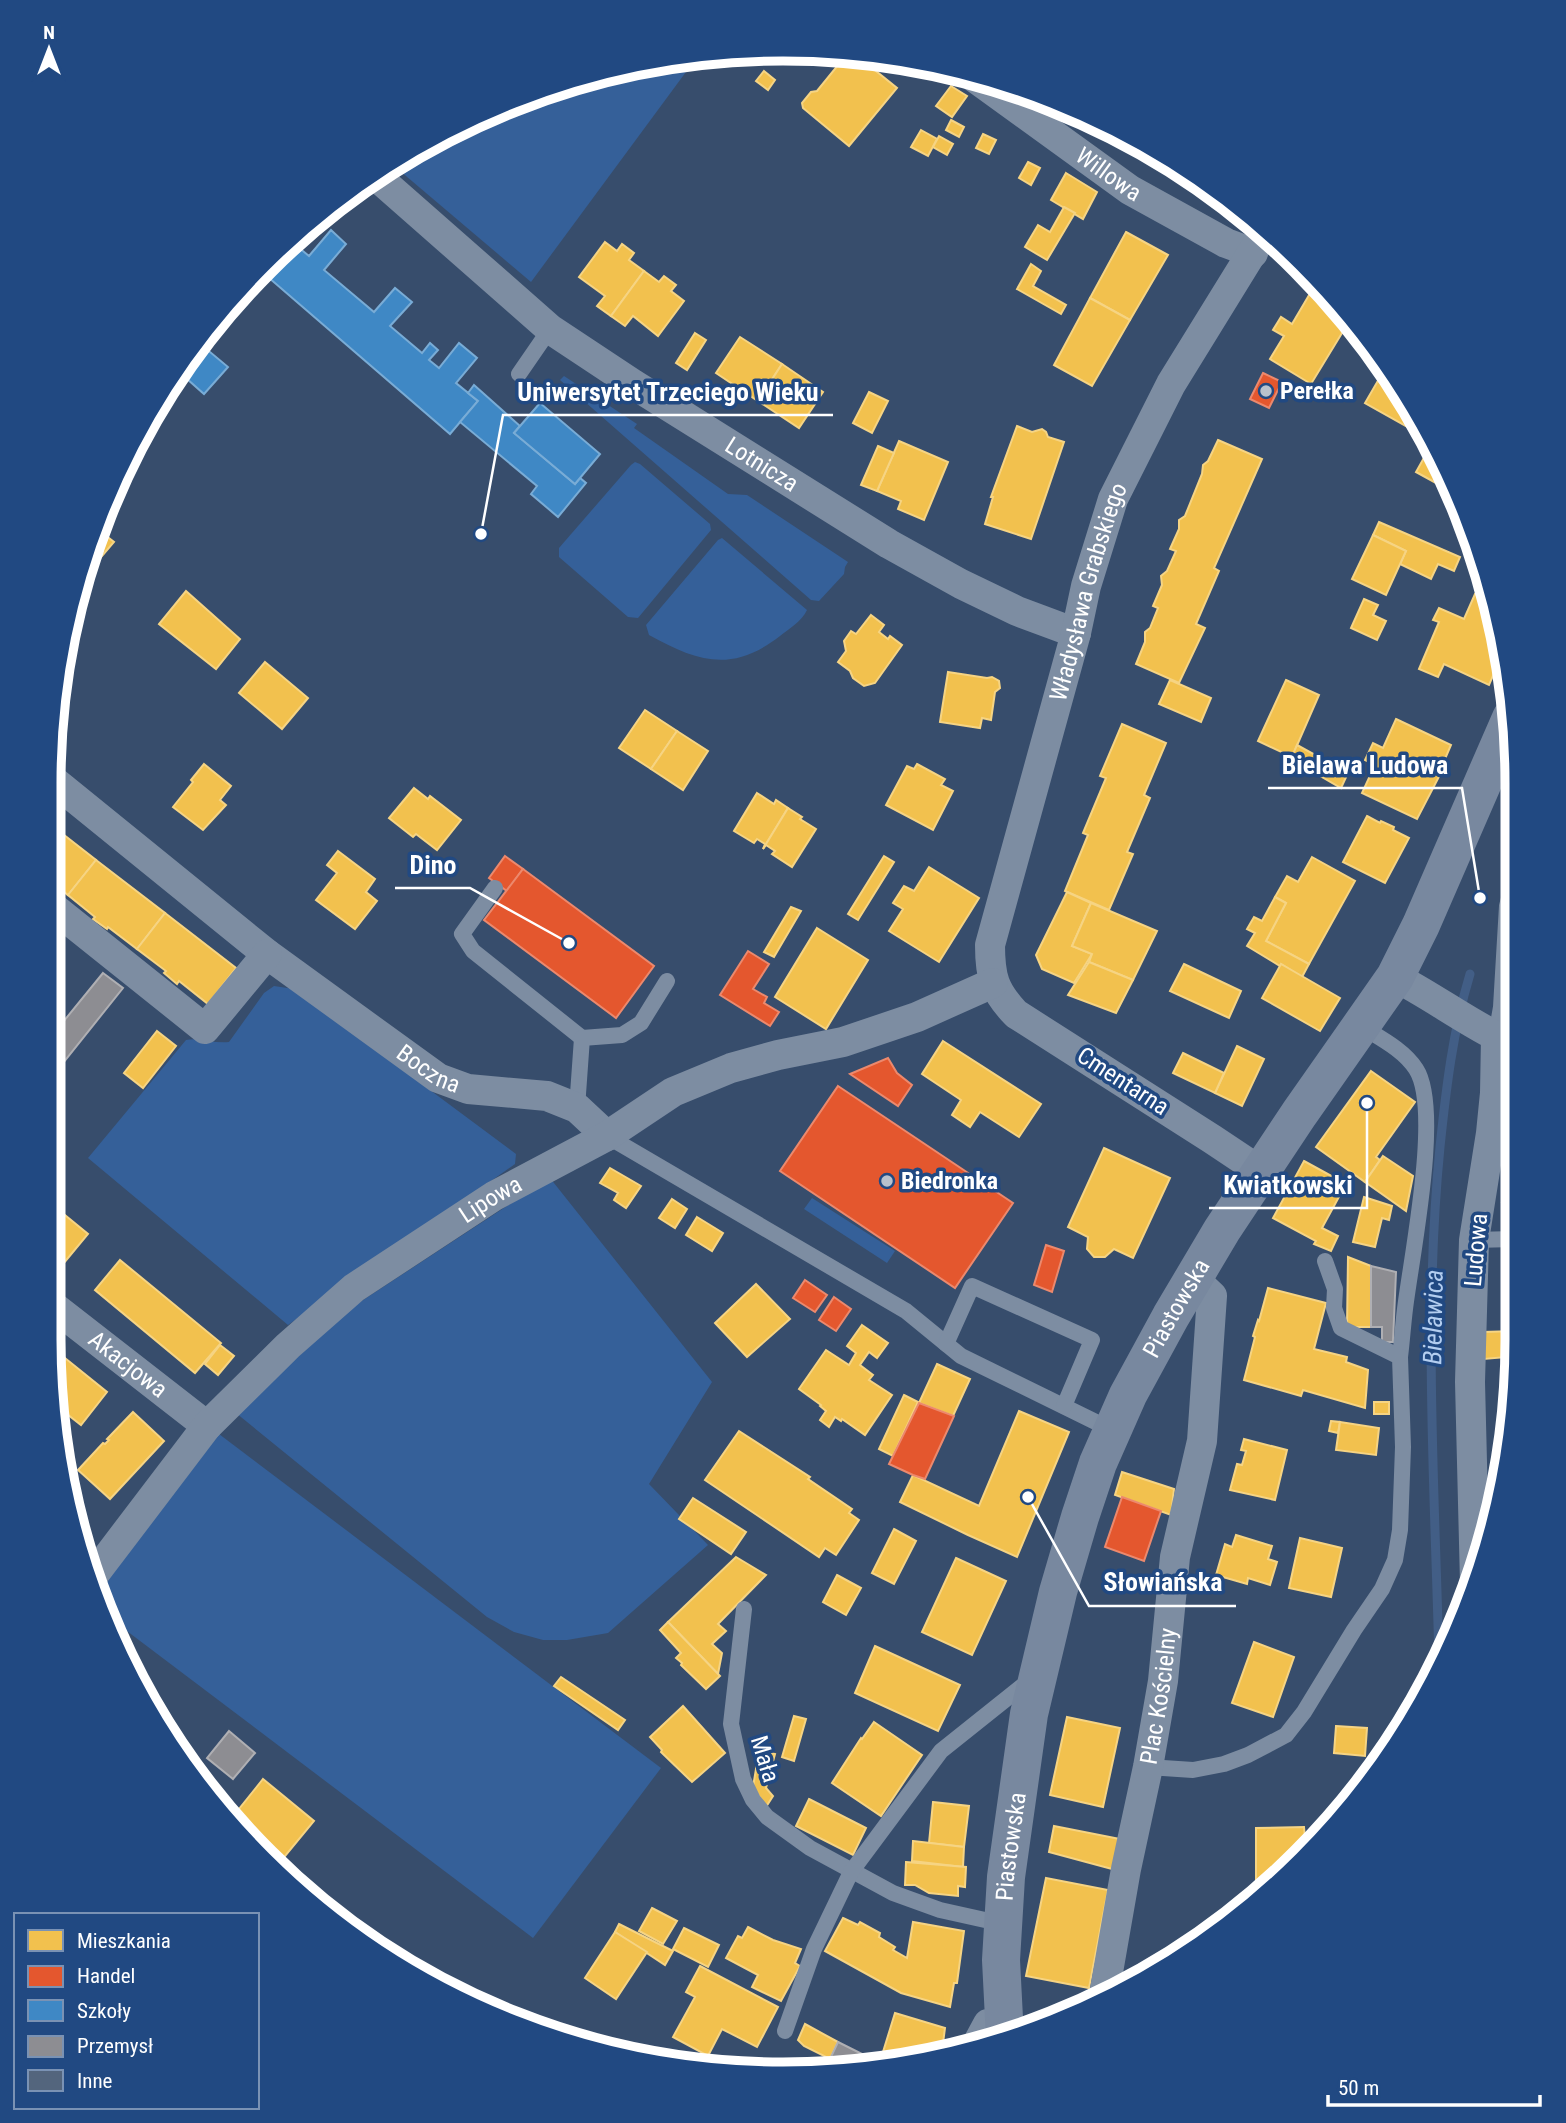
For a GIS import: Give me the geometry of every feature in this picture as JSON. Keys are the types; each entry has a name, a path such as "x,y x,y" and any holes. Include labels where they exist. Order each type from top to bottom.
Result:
{"main road":[{"name":"Piastowska","path":"990,2031 1002,1942 1006,1877 1029,1714 1058,1592 1080,1517 1112,1430 1139,1374 1193,1278 1260,1171 1395,977 1503,745"}],"street":[{"name":"Willowa","path":"997,94 1130,190 1226,243 1260,242"},
{"name":"Lotnicza","path":"383,182 550,329 633,384 889,544 1017,611 1076,633"},
{"name":"Władysława Grabskiego","path":"993,983 990,946 995,924 1076,633 1086,586 1113,499 1171,383 1260,242"},
{"name":"Boczna","path":"61,787 267,954 438,1078 468,1089 547,1096 577,1108 607,1136"},
{"path":"61,914 205,1029 267,954"},
{"path":"1395,977 1496,1036"},
{"name":"Lipowa","path":"99,1568 207,1426 288,1346 354,1288 494,1196 607,1136 673,1092 731,1068 843,1042 917,1017 993,983"},
{"name":"Cmentarna","path":"993,983 1016,1014 1260,1171"},
{"name":"Ludowa","path":"1474,1546 1470,1382 1474,1240 1491,1133 1496,1036"},
{"name":"Plac Kościelny","path":"1106,1985 1163,1681 1175,1557 1202,1441 1212,1296 1193,1278"},
{"name":"Akacjowa","path":"61,1312 207,1426"}],"lane":[{"path":"519,374 550,329"},
{"path":"495,888 462,934 473,951 582,1038 622,1035 641,1023 667,981"},
{"path":"1496,1036 1501,1007 1505,940"},
{"path":"1148,1767 1194,1770 1224,1764 1286,1735 1304,1712 1382,1589 1395,1560 1400,1530 1403,1447 1401,1357 1405,1307 1417,1238 1426,1102 1418,1071 1409,1060 1394,1046 1362,1026"},
{"path":"577,1108 582,1038"},
{"path":"607,1136 906,1311 961,1356 1112,1430"},
{"path":"1474,1240 1505,1239"},
{"path":"1325,1261 1335,1289 1334,1308 1341,1328 1401,1357"},
{"path":"947,1344 972,1286 1092,1340 1064,1406"},
{"name":"Mała","path":"744,1609 731,1724 743,1779 753,1800 767,1817 810,1848 851,1872 1002,1942"},
{"path":"785,2031 814,1949 851,1872 941,1751 1038,1674"}],"shaded area":[{"path":"690,67 531,282 401,171 464,136 551,100 642,75"},
{"path":"564,376 637,424 634,428 728,494 747,495 848,562 844,574 819,601 811,600 560,380"},
{"path":"635,462 710,524 711,530 638,618 628,617 559,557 559,548"},
{"path":"722,538 807,610 802,618 763,648 730,659 715,660 683,652 649,635 646,625"},
{"path":"274,986 294,989 516,1154 515,1164 288,1325 88,1158 186,1040 229,1042 264,993"},
{"path":"550,1178 712,1382 649,1484 708,1545 608,1633 567,1640 543,1640 514,1632 487,1617 236,1413 354,1306"},
{"path":"812,1198 895,1251 887,1263 804,1209"},
{"path":"219,1434 661,1768 533,1938 121,1626 104,1584"}],"building: Mieszkania":[{"path":"839,64 870,66 897,88 849,146 803,108 802,103 811,92 817,91"},
{"path":"764,71 775,80 768,90 756,81"},
{"path":"951,86 967,96 952,117 936,106"},
{"path":"951,120 964,127 959,137 946,130"},
{"path":"921,130 937,139 928,156 911,147"},
{"path":"983,134 996,140 989,154 976,148"},
{"path":"939,136 953,144 947,155 933,147"},
{"path":"1028,162 1040,168 1031,185 1019,178"},
{"path":"1066,173 1097,192 1083,219 1051,200"},
{"path":"1064,207 1075,213 1047,260 1025,247 1038,225 1050,232"},
{"path":"1126,232 1168,255 1130,320 1090,298"},
{"path":"605,242 617,251 622,244 634,253 629,260 644,271 611,316 597,306 605,296 579,277"},
{"path":"1031,264 1041,271 1033,286 1066,305 1061,314 1017,289"},
{"path":"644,271 659,282 664,276 676,285 671,291 684,301 658,336 633,316 625,326 611,316"},
{"path":"1311,292 1344,329 1311,384 1270,359 1284,336 1273,330 1281,317 1292,324"},
{"path":"1090,298 1130,320 1092,386 1054,365"},
{"path":"695,333 706,340 687,370 676,363"},
{"path":"740,337 782,364 758,401 716,373"},
{"path":"782,364 823,392 799,428 758,401"},
{"path":"1380,378 1412,429 1365,403"},
{"path":"869,392 888,401 872,433 853,423"},
{"path":"1017,426 1032,432 1042,429 1048,437 1064,442 1031,539 985,524 991,497"},
{"path":"1218,440 1262,459 1214,568 1219,571 1196,624 1205,628 1179,683 1136,664 1145,642 1145,632 1150,628 1158,608 1153,606 1162,585 1161,576 1167,571 1176,551 1170,549 1179,529 1179,520 1185,516 1203,465 1208,461"},
{"path":"899,441 948,462 924,520 898,509 901,501 877,491"},
{"path":"878,446 894,453 877,491 861,485"},
{"path":"1425,455 1440,485 1416,472"},
{"path":"1379,522 1460,557 1454,571 1438,564 1431,579 1400,564 1406,551 1373,535"},
{"path":"106,535 114,542 96,563"},
{"path":"1373,535 1406,551 1386,595 1352,579"},
{"path":"186,591 240,639 216,669 159,624"},
{"path":"1475,594 1480,596 1496,670 1489,685 1444,664 1438,677 1419,669 1439,622 1433,620 1439,608 1464,619"},
{"path":"1364,599 1378,605 1373,615 1386,621 1377,640 1351,628"},
{"path":"871,615 884,625 879,632 902,645 875,683 864,686 838,662 846,651 844,641 851,631 856,634"},
{"path":"265,662 308,698 282,729 239,693"},
{"path":"948,672 992,677 999,681 1000,688 995,692 991,720 982,718 980,728 940,722"},
{"path":"1170,680 1211,698 1201,722 1159,704"},
{"path":"1286,680 1319,695 1292,757 1258,741"},
{"path":"645,710 677,731 651,769 619,748"},
{"path":"1396,719 1451,745 1442,766 1444,767 1417,819 1362,793 1375,765 1365,760 1373,743 1383,748"},
{"path":"1122,724 1166,743 1144,795 1150,798 1127,852 1133,854 1109,910 1065,891 1088,835 1083,833 1106,778 1100,776"},
{"path":"677,731 708,751 683,790 651,769"},
{"path":"1297,745 1348,773 1341,788 1291,759"},
{"path":"204,764 231,786 220,800 226,805 203,830 173,807"},
{"path":"917,764 945,779 941,785 953,791 933,830 886,805 907,766 914,769"},
{"path":"414,788 428,799 430,796 461,820 437,850 416,834 413,837 389,818"},
{"path":"757,793 774,804 776,800 788,808 763,849 765,844 757,839 754,843 734,831"},
{"path":"788,808 816,829 792,867 772,854 775,851 766,845 763,849"},
{"path":"1367,816 1394,827 1393,830 1409,838 1385,883 1343,862"},
{"path":"61,833 96,860 68,895 61,890"},
{"path":"338,851 375,879 366,892 377,901 355,929 316,900 337,873 327,865"},
{"path":"884,856 894,862 858,920 848,914"},
{"path":"1312,857 1355,881 1309,964 1266,941 1286,903 1275,897 1287,876 1298,882"},
{"path":"96,860 165,913 137,949 93,919 95,917 68,895"},
{"path":"929,867 979,898 939,962 889,931 903,909 893,903 904,886 914,891"},
{"path":"1067,892 1091,903 1072,946 1092,954 1074,983 1042,969 1036,955"},
{"path":"1275,897 1286,903 1266,941 1309,964 1302,977 1247,946 1255,933 1247,929 1254,917 1262,921"},
{"path":"1091,903 1157,931 1133,980 1089,962 1092,954 1072,946"},
{"path":"791,907 801,911 774,957 764,952"},
{"path":"165,913 236,968 208,1004 179,981 177,984 164,973 166,971 137,949"},
{"path":"817,928 868,960 826,1029 775,997"},
{"path":"1089,962 1133,980 1116,1013 1068,995"},
{"path":"1184,964 1241,991 1229,1018 1170,991"},
{"path":"1281,964 1340,998 1320,1031 1262,998"},
{"path":"157,1031 176,1046 143,1088 124,1073"},
{"path":"943,1041 1041,1104 1019,1137 980,1112 970,1127 952,1115 961,1100 922,1074"},
{"path":"1237,1046 1264,1059 1242,1106 1215,1093"},
{"path":"1183,1053 1224,1073 1215,1093 1173,1073"},
{"path":"1371,1071 1415,1102 1376,1157 1380,1160 1365,1182 1316,1147"},
{"path":"1104,1148 1170,1178 1133,1258 1114,1249 1105,1257 1094,1257 1087,1249 1088,1237 1068,1227"},
{"path":"1383,1156 1413,1176 1406,1211 1365,1182"},
{"path":"1304,1161 1346,1184 1322,1228 1338,1236 1331,1251 1314,1244 1316,1241 1273,1218"},
{"path":"610,1168 641,1186 626,1208 614,1200 618,1193 600,1183"},
{"path":"1364,1197 1392,1206 1389,1220 1382,1218 1375,1247 1353,1242"},
{"path":"672,1199 687,1209 675,1228 659,1218"},
{"path":"61,1212 88,1234 63,1264 61,1262"},
{"path":"697,1217 723,1233 712,1251 686,1235"},
{"path":"1348,1257 1371,1266 1371,1327 1347,1327"},
{"path":"120,1260 221,1343 195,1373 95,1290"},
{"path":"756,1284 790,1319 747,1357 715,1323"},
{"path":"1268,1288 1326,1303 1314,1349 1347,1357 1346,1362 1368,1370 1365,1408 1303,1390 1301,1396 1244,1380 1255,1337 1253,1336"},
{"path":"862,1325 888,1343 877,1358 869,1352 860,1365 873,1375 869,1380 892,1395 865,1435 835,1417 829,1427 820,1420 826,1411 799,1389 826,1350 849,1365 856,1353 847,1346"},
{"path":"1505,1331 1504,1357 1484,1359 1483,1332"},
{"path":"220,1345 234,1356 218,1375 205,1364"},
{"path":"62,1355 107,1392 81,1425 65,1413"},
{"path":"937,1364 970,1379 953,1416 919,1403"},
{"path":"904,1395 918,1402 893,1456 879,1449"},
{"path":"1374,1402 1389,1402 1389,1414 1374,1414"},
{"path":"1019,1411 1069,1432 1017,1557 900,1502 913,1475 979,1506"},
{"path":"133,1412 164,1441 110,1499 78,1470"},
{"path":"1331,1421 1340,1422 1338,1433 1329,1431"},
{"path":"1340,1422 1379,1428 1376,1455 1336,1450"},
{"path":"739,1431 810,1477 808,1479 852,1509 849,1513 859,1520 836,1555 825,1548 819,1557 705,1480"},
{"path":"1244,1439 1287,1450 1275,1500 1230,1490 1237,1464 1242,1465 1246,1451 1241,1450"},
{"path":"1122,1472 1174,1489 1171,1515 1115,1495"},
{"path":"693,1498 746,1532 731,1554 679,1519"},
{"path":"894,1529 916,1541 894,1584 872,1573"},
{"path":"1236,1535 1272,1546 1268,1559 1277,1562 1270,1585 1248,1578 1247,1584 1216,1575 1225,1544 1232,1547"},
{"path":"1300,1538 1342,1548 1331,1597 1289,1588"},
{"path":"736,1557 766,1575 718,1624 726,1631 712,1644 722,1653 718,1674 668,1622"},
{"path":"956,1558 1006,1581 972,1655 922,1632"},
{"path":"837,1575 861,1588 846,1615 823,1602"},
{"path":"668,1622 720,1676 706,1689 681,1665 676,1658 681,1653 660,1630"},
{"path":"1254,1642 1294,1657 1273,1717 1232,1703"},
{"path":"875,1646 960,1685 938,1731 855,1693"},
{"path":"561,1677 625,1720 618,1730 554,1686"},
{"path":"683,1706 725,1753 692,1782 661,1752 650,1737"},
{"path":"794,1716 806,1719 794,1761 782,1757"},
{"path":"1067,1717 1120,1728 1103,1807 1050,1795"},
{"path":"874,1722 922,1755 881,1816 832,1783"},
{"path":"1336,1726 1367,1728 1365,1756 1334,1753"},
{"path":"759,1751 775,1754 766,1788 773,1796 766,1807 753,1787"},
{"path":"263,1779 314,1821 282,1859 237,1812"},
{"path":"809,1799 866,1828 853,1855 796,1826"},
{"path":"933,1802 969,1806 964,1847 929,1843"},
{"path":"1054,1826 1120,1839 1112,1869 1049,1852"},
{"path":"1304,1827 1305,1838 1256,1885 1256,1828"},
{"path":"913,1841 964,1847 963,1867 912,1861"},
{"path":"906,1862 966,1867 965,1887 958,1886 958,1896 929,1893 915,1885 905,1885"},
{"path":"1046,1878 1108,1890 1089,1988 1026,1976"},
{"path":"652,1908 677,1921 663,1944 639,1931"},
{"path":"843,1918 858,1925 860,1922 880,1933 879,1937 895,1947 893,1950 907,1958 913,1922 964,1931 957,1983 954,1983 950,2007 901,1993 825,1951"},
{"path":"619,1924 673,1951 665,1965 615,1932"},
{"path":"748,1927 773,1940 801,1949 795,1963 800,1966 781,2001 752,1987 758,1975 726,1958 738,1936 742,1938"},
{"path":"684,1928 719,1945 708,1967 673,1949"},
{"path":"615,1932 647,1952 616,1999 585,1978"},
{"path":"700,1966 778,2007 757,2047 722,2029 708,2056 673,2037 695,1997 686,1992"},
{"path":"895,2013 945,2028 943,2043 882,2055"},
{"path":"805,2024 838,2042 830,2059 798,2040"}],"building: Handel":[{"name":"Perełka","path":"1263,373 1282,382 1269,408 1250,399"},
{"path":"505,856 523,869 507,891 489,878"},
{"path":"523,869 654,966 616,1018 484,920"},
{"path":"748,951 769,964 753,989 767,997 764,1003 779,1012 770,1026 720,995"},
{"path":"888,1058 897,1073 912,1085 898,1106 850,1074"},
{"name":"Biedronka","path":"838,1086 1013,1203 955,1288 780,1171"},
{"path":"1046,1245 1064,1251 1052,1292 1034,1285"},
{"path":"805,1280 827,1295 815,1312 793,1298"},
{"path":"834,1297 851,1309 836,1331 819,1320"},
{"path":"919,1403 954,1416 925,1479 889,1464"},
{"path":"1122,1497 1161,1511 1144,1561 1105,1547"}],"building: Szkoły":[{"path":"331,230 346,244 324,270 374,312 395,288 412,302 390,326 422,353 430,343 438,350 429,360 439,368 459,343 477,358 456,383 478,401 450,434 269,278 299,248 309,256"},
{"path":"206,349 228,367 204,394 186,378"},
{"path":"474,385 520,426 514,433 575,484 580,478 586,483 558,517 531,494 537,486 460,422 478,401 468,393"},
{"path":"540,403 600,454 575,484 514,433"}],"building: Przemysł":[{"path":"103,973 123,988 61,1066 61,1025"},
{"path":"1371,1266 1396,1272 1393,1342 1382,1342 1382,1327 1371,1327"},
{"path":"229,1731 255,1753 233,1779 207,1758"},
{"path":"838,2042 868,2057 832,2060"}],"waterway":[{"name":"Bielawica","path":"1438,1641 1431,1340 1435,1211 1448,1082 1459,1016 1470,974"}],"place":[{"name":"Perełka","path":"1266,391"},
{"name":"Uniwersytet Trzeciego Wieku","path":"481,534"},
{"name":"Bielawa Ludowa","path":"1480,898"},
{"name":"Dino","path":"569,943"},
{"name":"Kwiatkowski","path":"1367,1103"},
{"name":"Biedronka","path":"887,1181"},
{"name":"Słowiańska","path":"1028,1497"}]}
